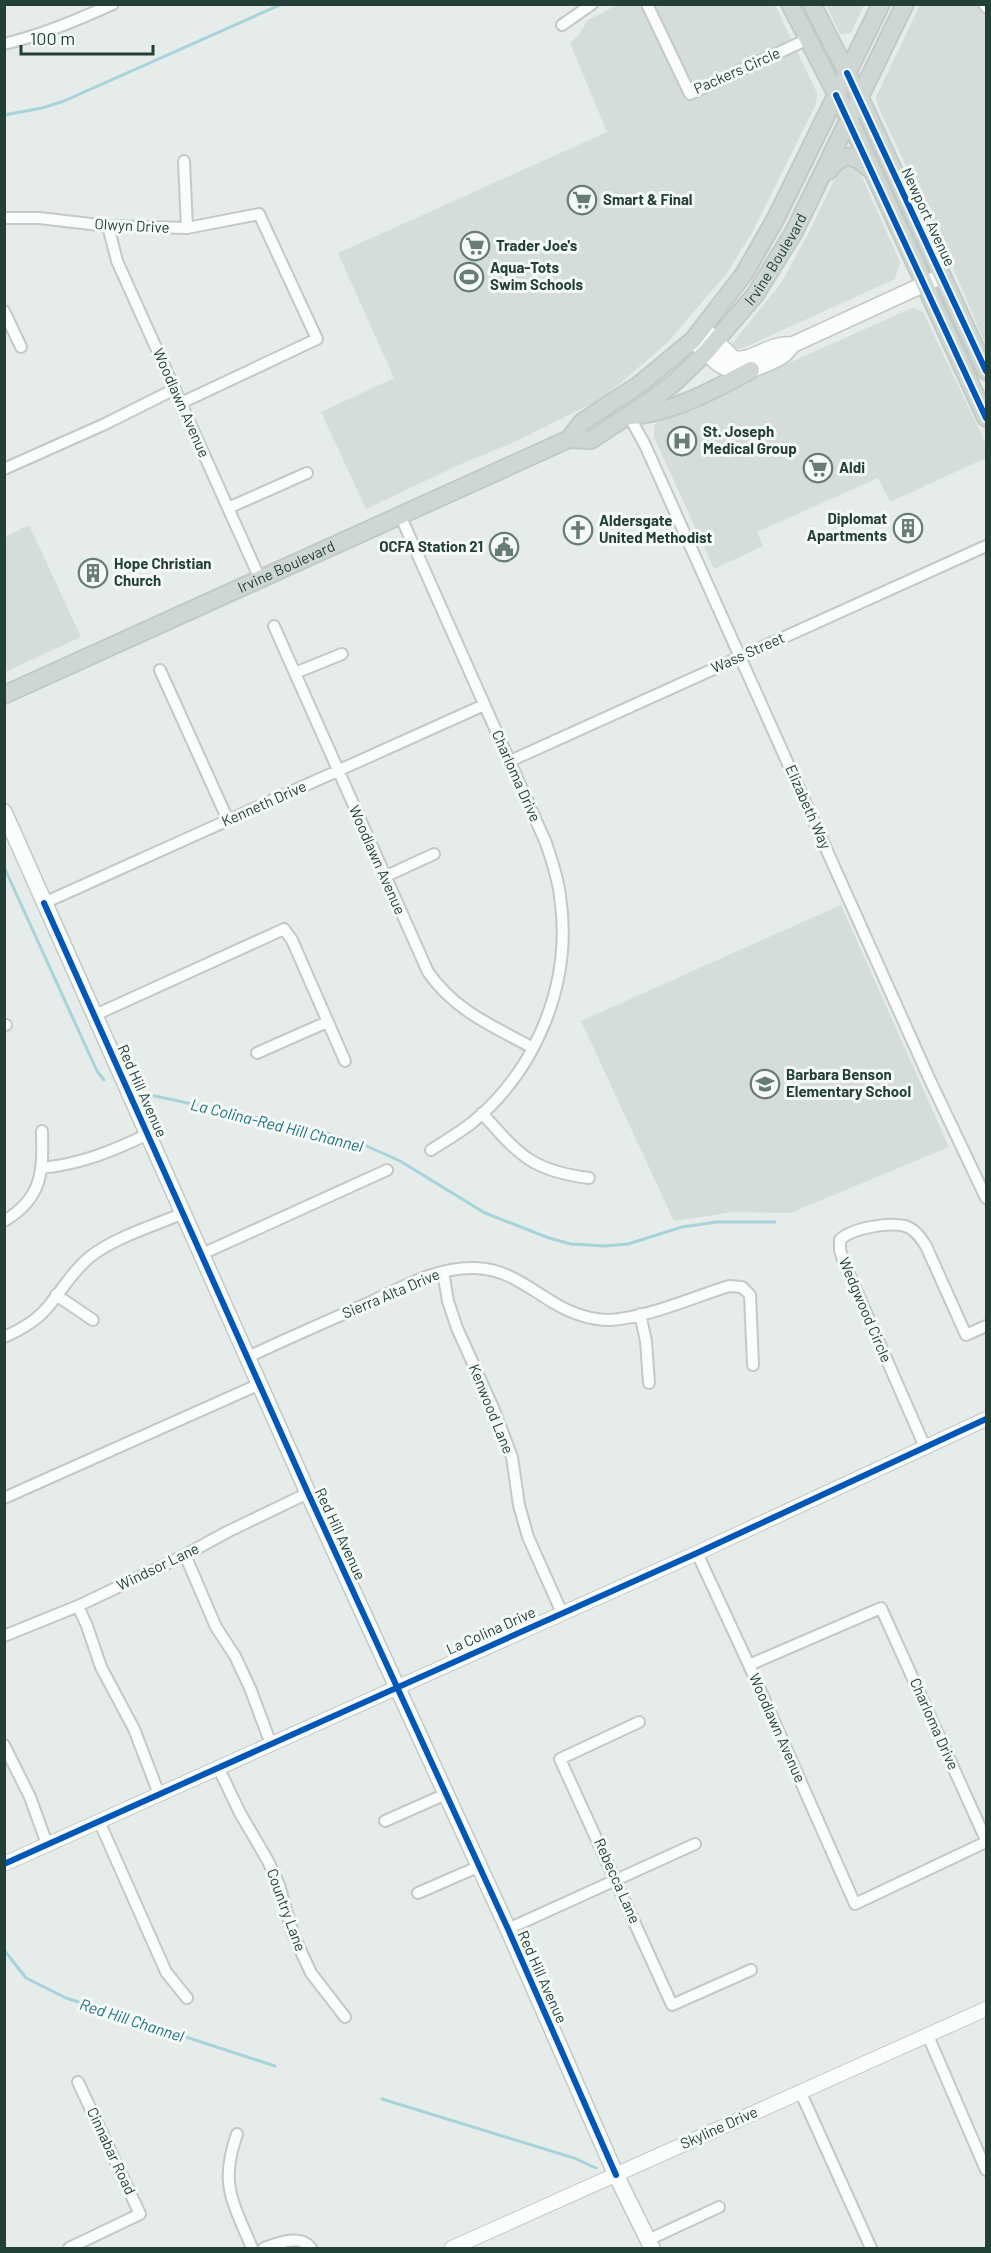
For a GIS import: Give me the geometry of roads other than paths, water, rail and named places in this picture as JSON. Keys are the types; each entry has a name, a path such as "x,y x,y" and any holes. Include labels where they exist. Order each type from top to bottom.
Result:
{"main road":[{"name":"Newport Avenue","path":"790,4 849,119 987,418"},
{"name":"Newport Avenue","path":"812,4 860,98 987,371"},
{"name":"Irvine Boulevard","path":"569,439 582,422 640,384 698,334 744,274 776,218 881,4"},
{"name":"Irvine Boulevard","path":"4,695 569,439 591,440 629,416 676,381 711,347 755,295 775,265 794,232 905,4"},
{"path":"819,181 838,159 845,156 859,159 872,170"},
{"path":"711,347 738,360 781,344 792,345 942,276"},
{"path":"698,334 711,347 724,368 742,372 751,370"},
{"path":"629,416 649,415 668,409 786,354 792,345"},
{"name":"Red Hill Avenue","path":"4,812 308,1493 480,1866 616,2175 650,2244"}],"street":[{"path":"4,44 47,32 113,4"},
{"path":"562,25 592,4"},
{"name":"Packers Circle","path":"647,4 690,94 808,39"},
{"path":"184,161 187,228"},
{"name":"Olwyn Drive","path":"4,218 39,218 108,226 187,228 259,214 317,339 181,403"},
{"name":"Woodlawn Avenue","path":"108,226 117,261 260,579"},
{"path":"4,311 21,347"},
{"path":"4,469 105,424 175,389"},
{"name":"Elizabeth Way","path":"629,416 645,445 924,1068 987,1198"},
{"path":"228,508 307,473"},
{"name":"Charloma Drive","path":"400,516 546,843 561,898 560,968 551,1008 533,1048 512,1081 482,1113 431,1150"},
{"name":"Wass Street","path":"510,761 987,546"},
{"name":"Woodlawn Avenue","path":"274,626 420,959 437,985 455,1004 533,1048"},
{"path":"295,673 342,654"},
{"path":"160,670 228,820"},
{"name":"Kenneth Drive","path":"44,903 484,705"},
{"path":"384,877 434,854"},
{"path":"95,1015 284,929 292,940 345,1061"},
{"path":"257,1053 327,1022"},
{"path":"482,1113 515,1150 534,1164 562,1174 589,1178"},
{"path":"4,1221 24,1205 40,1180 42,1131"},
{"path":"42,1168 75,1164 94,1158 148,1134"},
{"path":"202,1254 387,1170"},
{"path":"4,1337 34,1321 75,1270 93,1255 112,1244 184,1213"},
{"name":"Wedgwood Circle","path":"925,1447 843,1260 840,1240 846,1234 854,1231 890,1225 907,1226 917,1233 926,1246 966,1335 987,1326"},
{"name":"Sierra Alta Drive","path":"248,1357 426,1277 443,1272 477,1268 500,1272 520,1280 568,1310 589,1317 609,1320 640,1314 729,1286 741,1287 750,1295 753,1365"},
{"name":"Kenwood Lane","path":"443,1272 448,1301 457,1328 494,1410 512,1457 519,1505 528,1537 562,1613"},
{"path":"56,1296 93,1320"},
{"path":"640,1314 646,1341 648,1383"},
{"path":"4,1498 260,1384"},
{"name":"La Colina Drive","path":"4,1864 697,1553 987,1419"},
{"name":"Windsor Lane","path":"4,1636 78,1606 185,1556 227,1532 308,1493"},
{"name":"Woodlawn Avenue","path":"697,1553 855,1904 987,1841"},
{"path":"185,1556 216,1627 235,1656 250,1688 271,1744"},
{"path":"78,1606 101,1667 134,1729 159,1794"},
{"name":"Charloma Drive","path":"749,1665 881,1608 987,1841"},
{"name":"Rebecca Lane","path":"639,1722 560,1758 672,2005 751,1970"},
{"path":"4,1745 30,1797 47,1844"},
{"name":"Country Lane","path":"218,1767 279,1885 293,1934 311,1974 345,2017"},
{"path":"386,1821 446,1794"},
{"path":"99,1821 166,1972 187,1998"},
{"path":"508,1929 695,1844"},
{"path":"418,1893 480,1866"},
{"name":"Skyline Drive","path":"456,2248 800,2091 987,2009"},
{"path":"928,2036 987,2170"},
{"name":"Cinnabar Road","path":"69,2248 140,2214 78,2082"},
{"path":"800,2091 871,2248"},
{"path":"237,2134 229,2156 227,2176 229,2193 252,2248"},
{"path":"650,2244 718,2207"},
{"path":"264,2248 277,2243 300,2240 311,2248"}],"waterway":[{"path":"4,115 42,108 64,101 282,4"},
{"name":"La Colina-Red Hill Channel","path":"4,867 97,1071 104,1080"},
{"name":"La Colina-Red Hill Channel","path":"150,1095 320,1131 360,1143 400,1161 485,1213 549,1238 571,1244 605,1246 628,1244 682,1227 717,1222 775,1222"},
{"name":"Red Hill Channel","path":"4,1950 26,1978 66,1998 275,2066"},
{"name":"Red Hill Channel","path":"382,2099 574,2158 596,2168"}],"place":[{"name":"Smart & Final","path":"582,200"},
{"name":"Trader Joe's","path":"475,246"},
{"name":"Aqua-Tots Swim Schools","path":"469,277"},
{"name":"St. Joseph Medical Group","path":"682,441"},
{"name":"Aldi","path":"818,468"},
{"name":"Diplomat Apartments","path":"908,528"},
{"name":"Aldersgate United Methodist","path":"578,530"},
{"name":"OCFA Station 21","path":"504,547"},
{"name":"Hope Christian Church","path":"93,573"},
{"name":"Barbara Benson Elementary School","path":"765,1084"}]}
